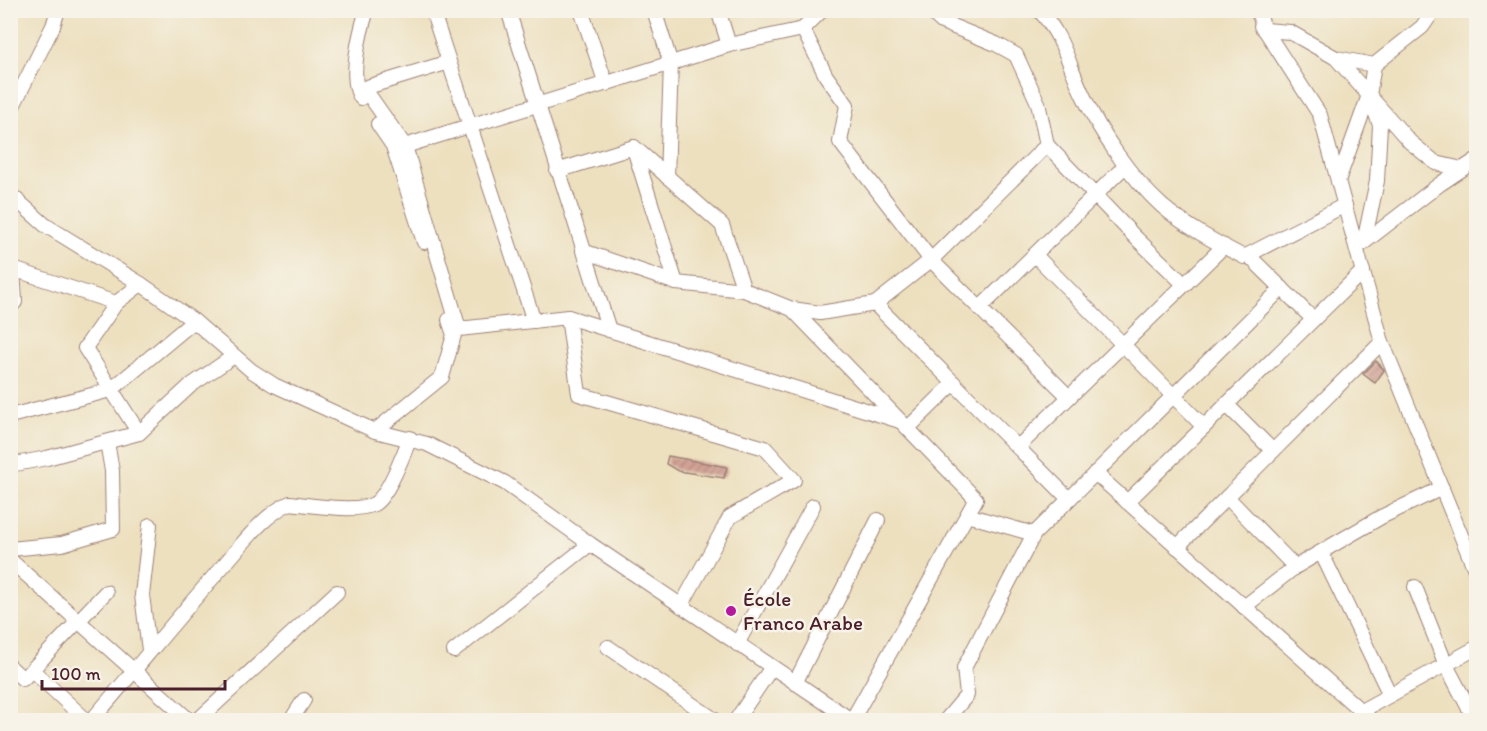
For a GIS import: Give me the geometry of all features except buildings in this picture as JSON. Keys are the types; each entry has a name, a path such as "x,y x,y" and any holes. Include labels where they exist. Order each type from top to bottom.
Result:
{"street":[{"path":"10,112 53,26 58,10"},
{"path":"367,10 357,50 356,90 393,146 454,335 442,377 375,431"},
{"path":"432,10 534,321"},
{"path":"508,10 536,106 609,330"},
{"path":"581,10 606,84"},
{"path":"654,10 671,64 667,177"},
{"path":"718,10 729,45"},
{"path":"405,146 729,45 803,29 822,10"},
{"path":"929,10 942,22 996,44 1016,55 1038,103 1047,145 1185,285"},
{"path":"1039,10 1066,48 1083,96 1125,166 1163,207 1244,257 1345,206"},
{"path":"1248,10 1265,30 1320,115 1345,206 1361,245 1363,271 1382,342 1476,572"},
{"path":"1257,10 1265,30"},
{"path":"1338,181 1369,95 1374,65 1422,27 1434,10"},
{"path":"803,29 826,76 847,105 840,142 931,260 1069,397"},
{"path":"1265,30 1290,32 1336,58 1410,142 1436,163 1462,169"},
{"path":"1336,58 1374,65"},
{"path":"449,62 364,88 405,146 459,330 568,317 904,424"},
{"path":"1361,245 1377,181 1380,126 1369,95"},
{"path":"583,251 676,283 744,290 792,309 820,313 875,304 931,260 1047,145"},
{"path":"557,171 634,147"},
{"path":"634,147 722,225 744,290"},
{"path":"634,147 676,283"},
{"path":"1361,245 1476,160"},
{"path":"980,308 1125,166"},
{"path":"10,194 45,225 141,284 194,321 234,356 274,385 375,431 428,444 505,483 590,544 851,720 976,499 792,309"},
{"path":"1018,447 1224,246"},
{"path":"1035,255 1204,427"},
{"path":"1248,255 1313,319"},
{"path":"10,307 15,302 12,269 116,303"},
{"path":"1127,502 1363,271"},
{"path":"139,433 85,348 116,303 141,284"},
{"path":"946,720 967,695 964,668 1034,534 1282,288"},
{"path":"875,304 1069,499"},
{"path":"568,317 579,394 765,448 794,480 730,517 681,606"},
{"path":"10,416 111,390 194,321"},
{"path":"1177,547 1382,342"},
{"path":"10,465 139,433 190,386 234,356"},
{"path":"904,424 954,383"},
{"path":"1226,405 1273,451"},
{"path":"92,720 134,672 149,650 253,533 282,507 290,504 364,507 377,503 398,468 410,438"},
{"path":"10,549 62,544 113,529 112,471 107,442"},
{"path":"1095,473 1366,716 1390,695 1476,648"},
{"path":"1244,607 1295,567 1322,554 1381,517 1442,488"},
{"path":"1227,497 1295,567"},
{"path":"737,644 813,506"},
{"path":"967,515 1034,534"},
{"path":"795,683 878,520"},
{"path":"149,650 142,595 150,525"},
{"path":"454,651 590,544"},
{"path":"1322,554 1390,695"},
{"path":"10,560 189,720"},
{"path":"1415,587 1446,664 1475,720"},
{"path":"10,667 23,679 106,592"},
{"path":"198,720 337,592"},
{"path":"608,647 714,720"},
{"path":"736,720 772,667"},
{"path":"32,670 86,720"},
{"path":"291,720 304,700"}],"place":[{"name":"École Franco Arabe","path":"731,611"}]}
